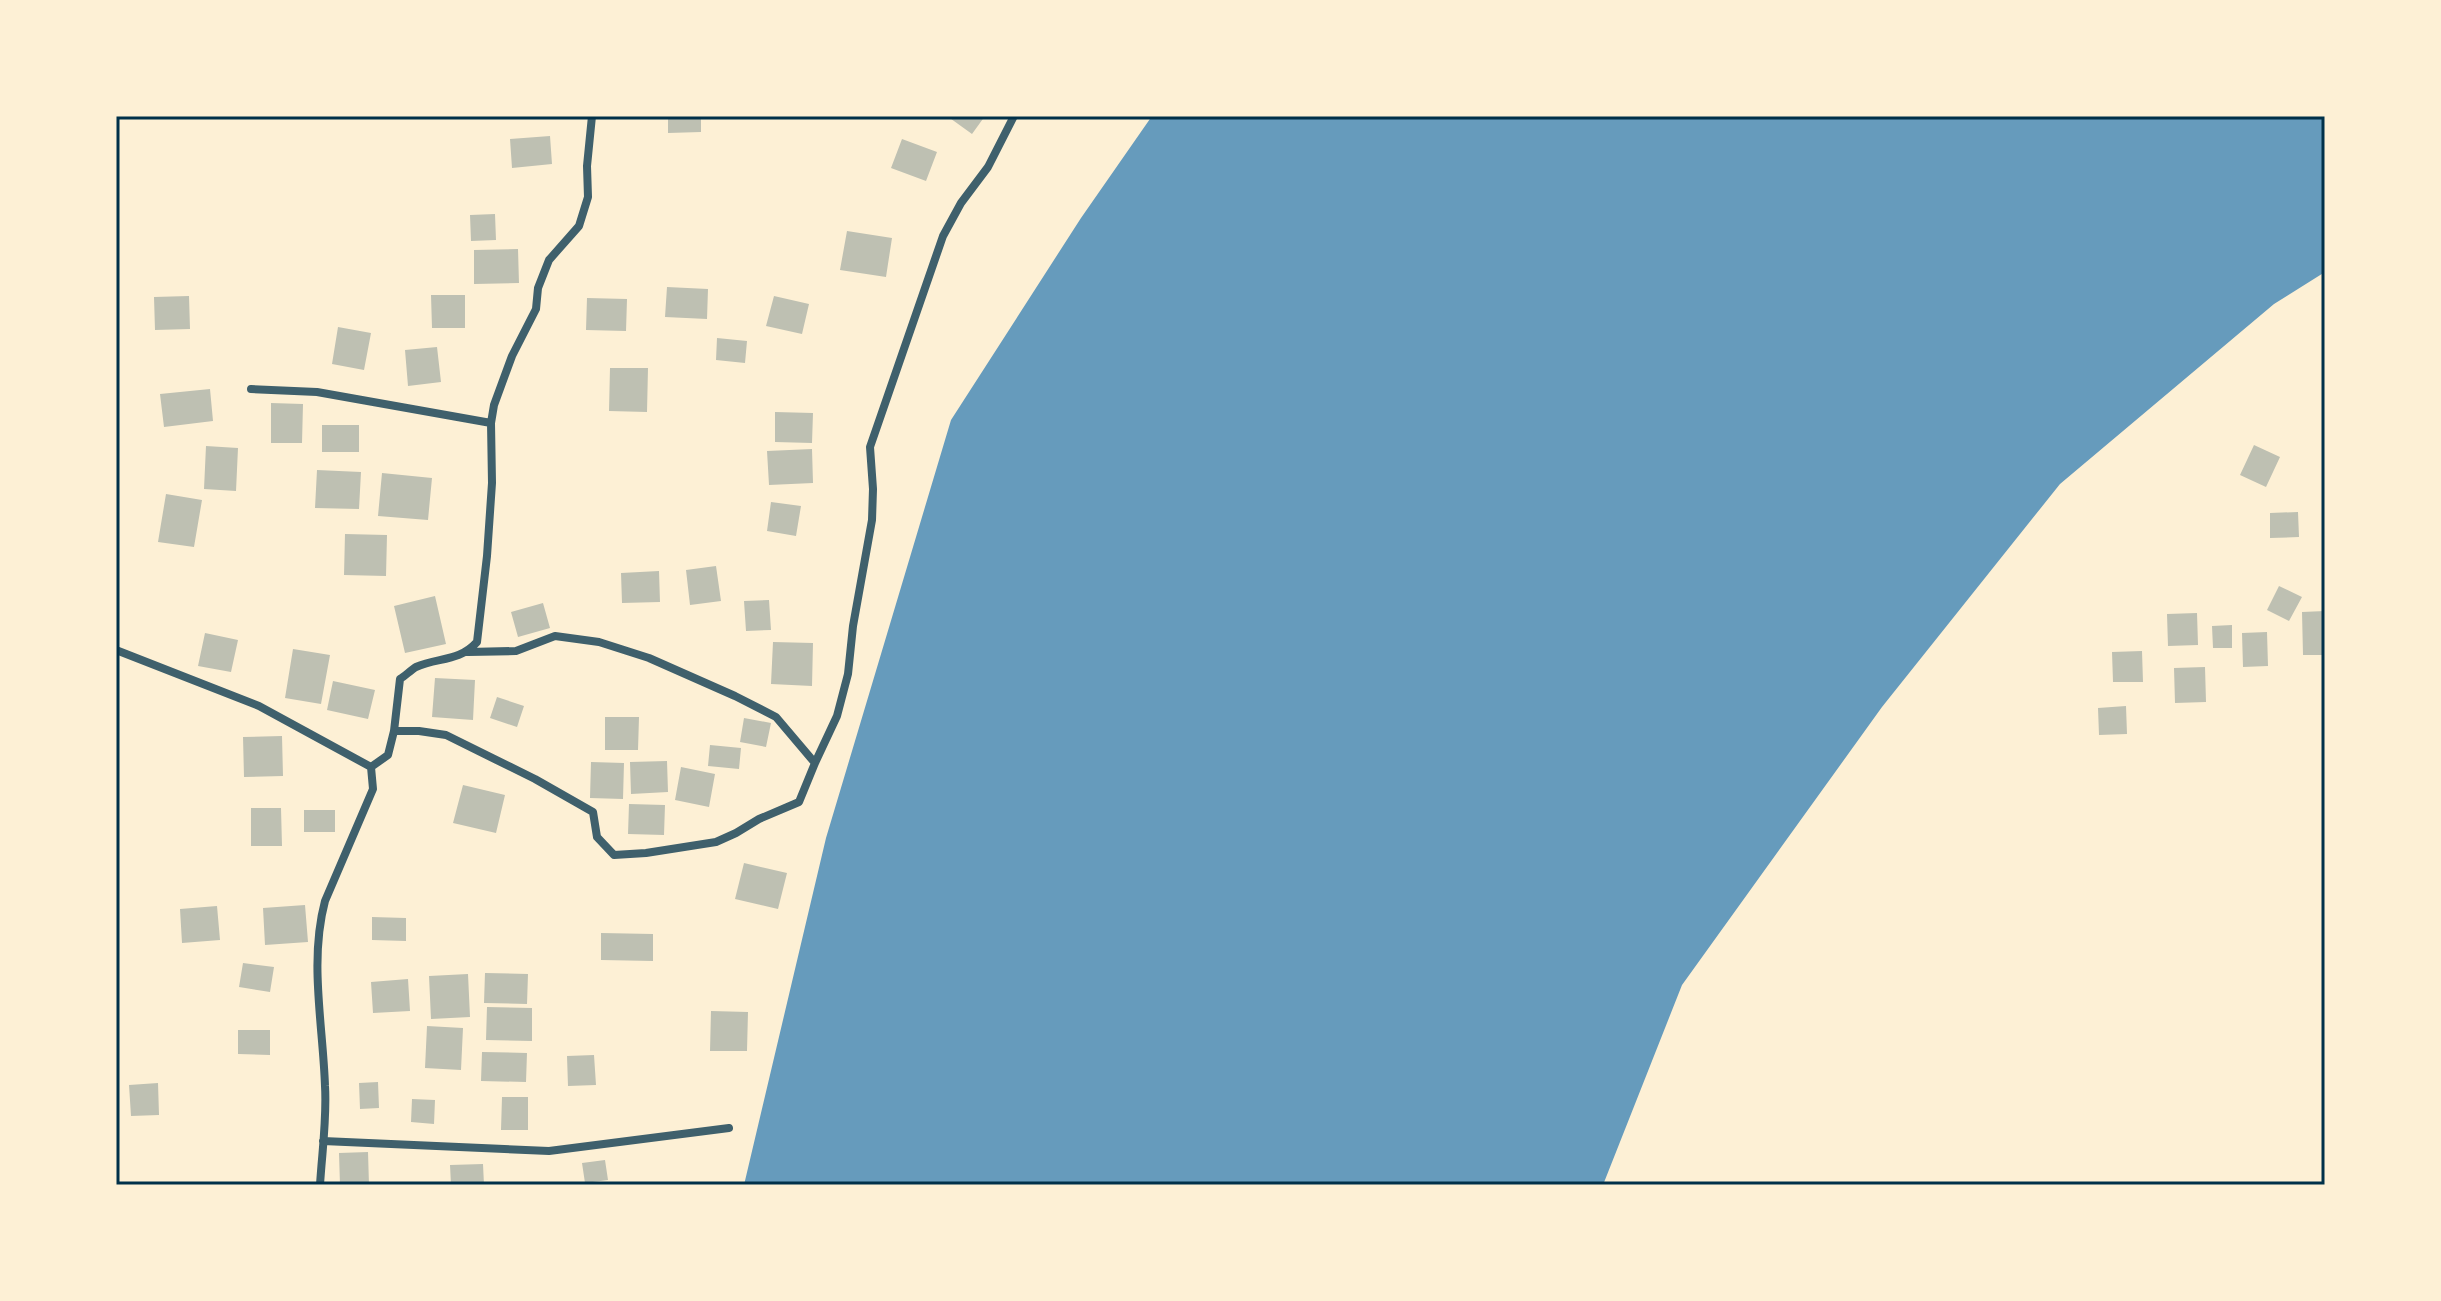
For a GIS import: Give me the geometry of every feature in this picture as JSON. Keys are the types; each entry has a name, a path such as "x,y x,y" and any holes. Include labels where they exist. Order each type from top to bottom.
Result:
{"street":[{"path":"468,652 477,642 487,556 492,483 491,423 512,356 536,309 538,288 549,260 579,226 588,197 587,166 592,116"},
{"path":"394,731 446,735 535,779 593,812 597,837 614,855 716,842 799,802 837,716 848,674 853,626 872,520 870,447 943,236 961,203 988,167 1014,116"},
{"path":"251,389 317,392 491,423"},
{"path":"371,767 388,755 400,701 400,679 416,667 447,661 468,652 516,651 555,636 599,642 649,658 735,696 776,717 815,763"},
{"path":"116,650 259,706 371,767"},
{"path":"320,1185 326,1116 318,990 320,921 325,901 373,789 371,767"},
{"path":"323,1141 549,1151 729,1128"}],"water":[{"path":"1152,116 2325,116 2325,272 2274,304 2060,484 1882,707 1682,985 1603,1185 744,1185 826,838 951,420 1081,218"}],"building":[{"path":"668,116 701,116 701,132 668,133"},
{"path":"947,116 985,116 972,134"},
{"path":"550,136 552,164 512,168 510,139"},
{"path":"902,139 937,152 926,181 891,168"},
{"path":"495,214 496,240 471,241 470,215"},
{"path":"847,231 892,238 886,277 840,270"},
{"path":"518,249 519,283 474,284 474,250"},
{"path":"667,287 708,289 707,319 665,317"},
{"path":"431,295 465,295 465,328 432,328"},
{"path":"189,296 190,329 155,330 154,297"},
{"path":"774,296 809,304 802,334 766,326"},
{"path":"587,298 627,299 626,331 586,330"},
{"path":"338,327 371,333 364,370 332,364"},
{"path":"717,338 747,341 745,363 716,360"},
{"path":"437,347 441,382 408,386 405,350"},
{"path":"610,368 648,368 647,412 609,411"},
{"path":"210,389 213,421 164,427 160,394"},
{"path":"271,403 303,404 302,443 271,443"},
{"path":"775,412 813,413 812,443 775,442"},
{"path":"322,425 359,425 359,452 322,452"},
{"path":"2254,445 2280,457 2266,487 2240,475"},
{"path":"206,446 238,448 236,491 204,489"},
{"path":"812,449 813,483 769,485 767,451"},
{"path":"317,470 361,472 359,509 315,508"},
{"path":"382,473 432,478 428,520 378,516"},
{"path":"166,494 202,500 194,547 158,542"},
{"path":"771,502 801,506 796,536 767,531"},
{"path":"2298,512 2299,537 2270,538 2270,513"},
{"path":"345,534 387,535 386,576 344,575"},
{"path":"716,566 721,601 690,605 686,570"},
{"path":"659,571 660,602 622,603 621,573"},
{"path":"2279,586 2302,597 2289,621 2267,610"},
{"path":"435,596 446,644 405,653 394,606"},
{"path":"769,600 771,630 746,631 744,601"},
{"path":"543,603 550,628 518,637 511,612"},
{"path":"2325,611 2325,655 2303,655 2302,612"},
{"path":"2197,613 2198,645 2168,646 2167,614"},
{"path":"2232,625 2232,648 2213,648 2212,626"},
{"path":"2267,632 2268,666 2243,667 2242,633"},
{"path":"205,633 238,640 231,672 198,666"},
{"path":"773,642 813,643 812,686 771,684"},
{"path":"293,649 330,655 321,704 285,698"},
{"path":"2142,651 2143,682 2113,682 2112,652"},
{"path":"2205,667 2206,702 2175,703 2174,668"},
{"path":"435,678 475,680 473,720 432,717"},
{"path":"333,681 375,690 368,719 327,710"},
{"path":"497,697 524,706 517,727 490,718"},
{"path":"2126,706 2127,734 2099,735 2098,708"},
{"path":"605,717 639,717 638,750 605,750"},
{"path":"744,718 771,723 766,747 740,742"},
{"path":"282,736 283,776 244,777 243,737"},
{"path":"710,745 741,748 739,769 708,766"},
{"path":"667,761 668,792 631,794 630,762"},
{"path":"591,762 624,763 623,799 590,798"},
{"path":"681,767 715,774 709,807 675,800"},
{"path":"463,785 505,795 496,833 453,823"},
{"path":"629,804 665,805 664,835 628,834"},
{"path":"251,808 281,808 282,846 251,846"},
{"path":"304,810 335,810 335,832 304,832"},
{"path":"744,863 787,873 778,909 735,899"},
{"path":"305,905 308,942 265,945 263,908"},
{"path":"217,906 220,940 182,943 180,909"},
{"path":"372,917 406,918 406,941 372,940"},
{"path":"601,933 653,934 653,961 601,960"},
{"path":"243,963 274,967 270,992 239,987"},
{"path":"485,973 528,974 527,1004 484,1003"},
{"path":"468,974 470,1017 431,1019 429,976"},
{"path":"408,979 410,1011 373,1013 371,982"},
{"path":"487,1007 532,1008 532,1041 486,1040"},
{"path":"711,1011 748,1012 747,1051 710,1051"},
{"path":"427,1026 463,1028 461,1070 425,1068"},
{"path":"238,1030 270,1030 270,1055 238,1054"},
{"path":"482,1052 527,1053 526,1082 481,1081"},
{"path":"594,1055 596,1085 568,1086 567,1056"},
{"path":"378,1082 379,1108 360,1109 359,1083"},
{"path":"158,1083 159,1115 131,1116 129,1085"},
{"path":"502,1097 528,1097 528,1130 501,1130"},
{"path":"412,1099 435,1100 434,1124 411,1122"},
{"path":"368,1152 369,1185 340,1185 339,1153"},
{"path":"605,1160 608,1180 585,1183 582,1163"},
{"path":"483,1164 484,1185 451,1185 450,1165"}]}
